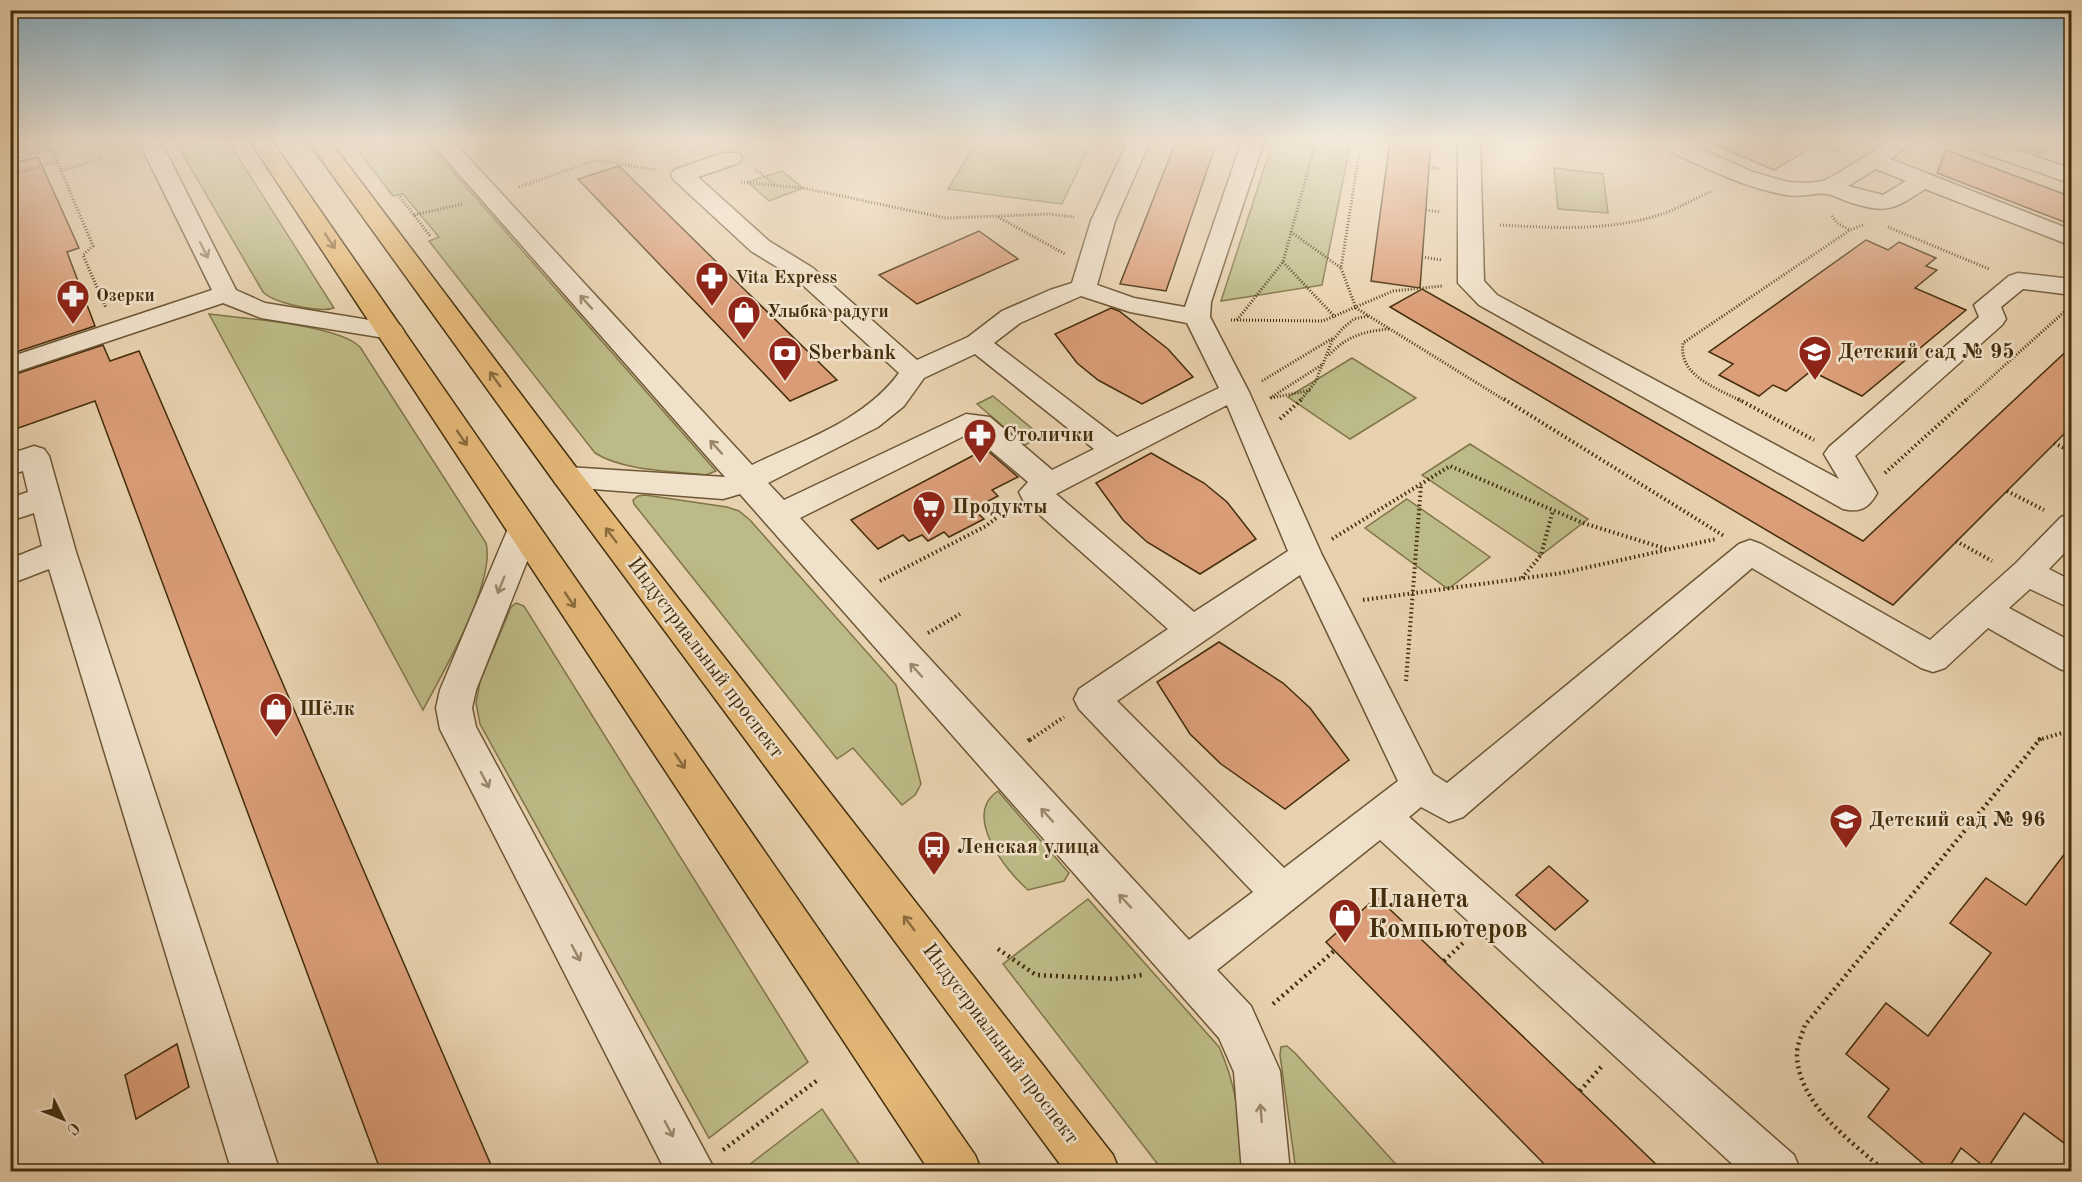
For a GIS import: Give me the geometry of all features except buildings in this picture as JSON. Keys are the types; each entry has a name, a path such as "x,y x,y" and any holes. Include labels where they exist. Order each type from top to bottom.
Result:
{"main road":[{"path":"299,196 958,1172"},
{"name":"Индустриальный проспект","path":"360,196 567,477 1096,1172"}],"street":[{"path":"177,196 226,294 240,303 261,310 391,331"},
{"path":"490,196 1235,1022 1257,1071 1266,1172"},
{"path":"705,196 760,246 804,273 914,372"},
{"path":"567,477 723,488 746,481 868,420 894,400 914,372 977,343 1011,317 1059,295 1086,278 1104,221 1115,196"},
{"path":"1234,196 1198,302 1197,316 1235,392 1329,604 1420,786 1449,804 1750,552 1933,658 2024,575 2062,520"},
{"path":"1472,196 1471,283 1488,300 1854,501 1862,494 1839,454 1993,319 1987,305 2018,281 2072,287"},
{"path":"1853,196 1887,203 1898,196"},
{"path":"1964,196 2072,239"},
{"path":"1086,278 1110,300 1151,310 1197,316"},
{"path":"10,366 226,294"},
{"path":"977,343 1113,449"},
{"path":"1052,476 1235,392"},
{"path":"778,516 966,423 980,424 1052,476 1192,630"},
{"path":"10,465 34,456 60,552 256,1172"},
{"path":"10,510 45,497"},
{"path":"523,531 458,690 454,708 458,729 705,1163"},
{"path":"10,572 60,552"},
{"path":"1282,894 1092,699 1306,555"},
{"path":"2024,575 2072,597"},
{"path":"1986,611 2072,659"},
{"path":"1186,968 1420,786"},
{"path":"1382,817 1777,1172"}],"path":[{"path":"72,196 93,246 83,255 115,331"},
{"path":"842,196 946,218 1050,214 1075,217"},
{"path":"1237,320 1283,262 1301,196"},
{"path":"1329,604 1562,573 1725,537 1356,308 1341,268 1352,196"},
{"path":"1473,223 1554,227 1623,221 1668,211 1700,196"},
{"path":"400,197 431,237"},
{"path":"414,215 465,203"},
{"path":"998,216 1086,278"},
{"path":"1839,454 1700,379 1687,368 1681,355 1683,344 1732,310 1850,230 1872,225"},
{"path":"1880,225 1899,230 2018,281"},
{"path":"1291,232 1341,268"},
{"path":"1283,262 1335,317"},
{"path":"1197,316 1237,320 1323,321 1393,291 1471,283"},
{"path":"1862,494 2072,305"},
{"path":"1328,355 1336,336 1354,319 1369,316"},
{"path":"1254,436 1280,419 1312,390 1320,376 1323,364 1338,343 1353,334 1391,329"},
{"path":"1235,392 1249,389 1336,336"},
{"path":"1312,390 1268,399 1323,364"},
{"path":"2054,443 2072,452"},
{"path":"1306,555 1450,466 1583,523 1667,549"},
{"path":"879,582 986,526 1052,476"},
{"path":"1406,689 1421,484"},
{"path":"2007,491 2062,520"},
{"path":"1521,579 1541,555 1553,510"},
{"path":"1956,541 2024,575"},
{"path":"928,633 960,614"},
{"path":"1028,741 1092,699"},
{"path":"1886,1172 1836,1128 1808,1091 1797,1056 1805,1025 2039,739 2062,733 2072,734"},
{"path":"998,949 1036,975 1114,980 1186,968"},
{"path":"1273,1004 1334,951"},
{"path":"705,1163 819,1079"}],"shaded area":[{"path":"207,196 263,196 334,308 318,309 297,306 277,300 263,292"},
{"path":"405,196 474,196 716,471 706,475 634,467 606,459 595,453 429,241 439,237"},
{"path":"764,196 782,196 769,201"},
{"path":"1002,196 1066,196 1062,204"},
{"path":"1255,196 1340,196 1322,285 1221,301"},
{"path":"1557,196 1606,196 1608,213 1558,209"},
{"path":"209,314 312,328 349,339 360,347 486,543 487,560 475,603 454,652 423,710"},
{"path":"1352,358 1416,398 1350,439 1288,397"},
{"path":"993,396 1041,436 1025,445 977,404"},
{"path":"1470,444 1588,519 1541,555 1422,475"},
{"path":"645,495 727,507 739,511 750,520 896,685 921,784 915,795 902,805 853,748 837,759 634,504 633,500"},
{"path":"1407,499 1490,557 1448,589 1365,528"},
{"path":"516,603 524,606 808,1062 709,1138 480,724 476,703 480,682 511,607"},
{"path":"998,791 1069,873 1064,881 1028,890 999,856 986,828 984,814 988,801"},
{"path":"1088,899 1219,1047 1234,1093 1245,1171 1163,1171 1003,964"},
{"path":"1287,1046 1402,1171 1296,1171 1280,1055 1281,1047"},
{"path":"822,1109 864,1171 741,1171"}],"place":[{"name":"Vita Express","path":"712,307"},
{"name":"Озерки","path":"73,325"},
{"name":"Улыбка радуги","path":"744,341"},
{"name":"Детский сад № 95","path":"1815,381"},
{"name":"Sberbank","path":"785,382"},
{"name":"Столички","path":"980,464"},
{"name":"Продукты","path":"929,536"},
{"name":"Шёлк","path":"276,738"},
{"name":"Детский сад № 96","path":"1846,849"},
{"name":"Ленская улица","path":"934,876"},
{"name":"Планета Компьютеров","path":"1345,944"}]}
